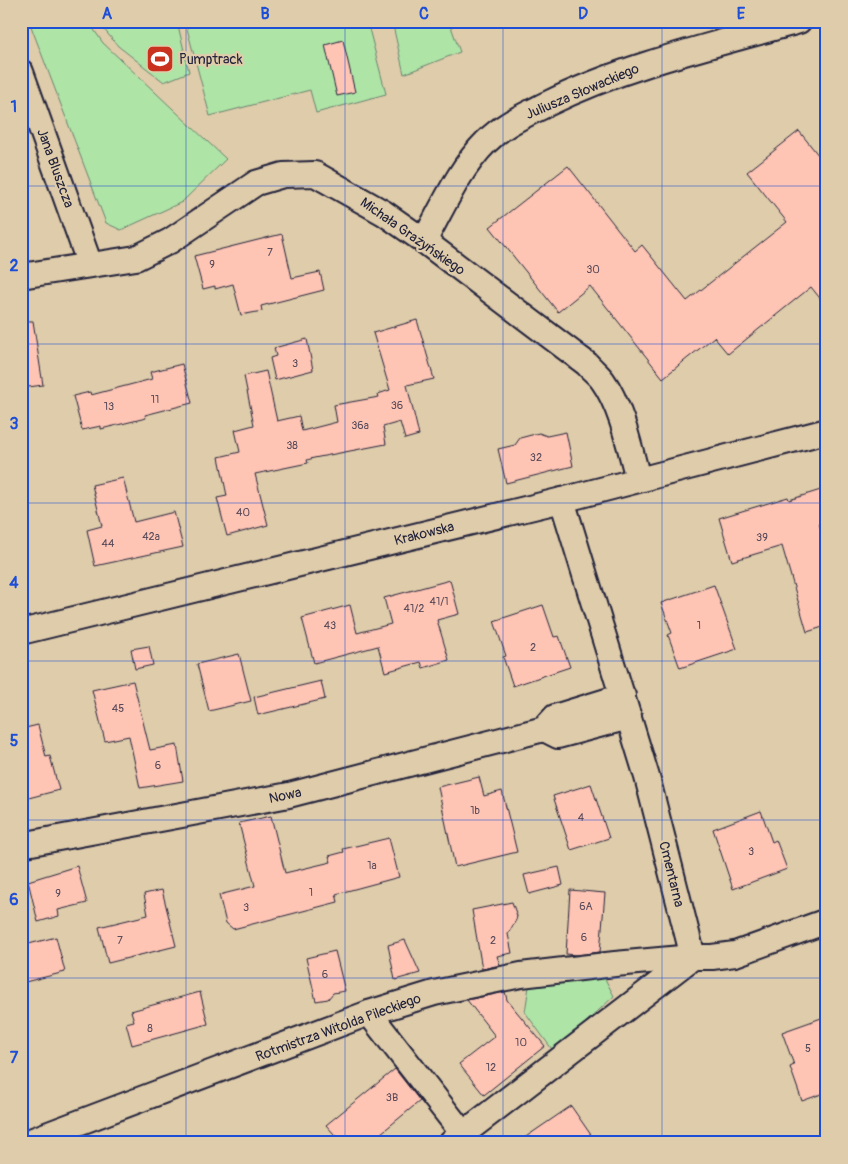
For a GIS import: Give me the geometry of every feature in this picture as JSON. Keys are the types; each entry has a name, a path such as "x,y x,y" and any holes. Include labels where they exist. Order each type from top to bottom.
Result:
{"street":[{"name":"Juliusza Słowackiego","path":"424,241 468,163 505,125 568,94 646,64 799,21"},
{"name":"Jana Bluszcza","path":"21,72 90,264"},
{"name":"Michała Grażyńskiego","path":"21,276 136,258 170,242 256,183 283,175 315,174 384,213 587,364 603,380 612,397 630,446 638,479"},
{"name":"Krakowska","path":"21,632 562,500 827,431"},
{"name":"Cmentarna","path":"562,500 647,777 693,957"},
{"name":"Nowa","path":"21,845 289,795 544,729 555,717 626,706"},
{"name":"Rotmistrza Witolda Pileckiego","path":"26,1143 369,1013 434,993 521,975 735,954 827,921"},
{"path":"369,1013 458,1139 693,957"}],"green space":[{"path":"29,21 88,21 103,43 226,159 182,202 121,230 106,223"},
{"name":"Pumptrack","path":"97,21 177,21 189,72 164,82 118,46"},
{"path":"185,21 367,21 386,94 316,113 310,90 210,116"},
{"path":"392,21 449,21 460,52 404,74"},
{"path":"604,977 614,996 554,1052 525,1012 530,980"}],"building":[{"path":"343,40 355,92 337,96 325,45"},
{"path":"799,131 827,166 827,307 811,287 728,354 714,337 663,378 590,286 558,312 490,227 568,166 635,251 642,245 687,301 787,222 747,172"},
{"path":"282,234 292,278 320,272 324,290 261,306 262,311 241,315 233,284 215,289 215,286 203,289 194,256"},
{"path":"417,320 434,379 407,385 419,435 405,439 400,422 383,427 386,444 314,458 307,460 308,463 255,474 268,525 227,536 217,498 227,496 219,457 240,452 235,430 254,425 244,376 266,371 277,421 299,416 302,431 337,422 334,405 379,397 378,394 390,390 373,333"},
{"path":"21,321 33,321 43,385 21,388"},
{"path":"307,339 313,370 275,380 270,358 276,356 274,348"},
{"path":"182,364 192,403 145,415 146,418 101,429 101,426 82,430 73,396 90,392 91,395 152,379 150,372"},
{"path":"566,432 573,466 506,483 498,449 515,445 520,438 539,433 547,436"},
{"path":"123,478 134,522 174,512 183,547 95,566 87,530 102,526 92,485"},
{"path":"827,488 827,521 819,523 827,550 827,606 821,608 826,626 807,632 782,546 732,561 719,518 788,497 789,500"},
{"path":"450,580 459,614 437,620 449,660 423,668 421,662 385,672 378,646 314,663 302,618 350,605 357,633 391,624 384,598"},
{"path":"714,585 737,649 680,668 668,635 672,633 661,603"},
{"path":"543,605 554,637 559,636 570,667 513,686 503,657 506,656 494,621"},
{"path":"149,646 153,665 135,669 131,649"},
{"path":"239,654 251,701 209,711 197,664"},
{"path":"133,681 150,750 177,745 183,781 140,788 129,736 105,741 92,690"},
{"path":"321,681 325,699 258,715 254,697"},
{"path":"38,725 46,757 50,756 59,790 21,800 21,729"},
{"path":"479,777 484,796 502,791 517,852 455,867 438,787"},
{"path":"591,784 609,838 571,850 553,796"},
{"path":"761,811 772,842 776,840 787,869 733,889 713,829"},
{"path":"271,816 285,873 331,862 329,856 344,852 343,849 389,838 399,877 336,894 338,902 233,929 226,923 219,895 255,886 239,823"},
{"path":"77,866 87,903 58,910 59,916 38,922 28,881"},
{"path":"559,867 563,885 529,894 524,875"},
{"path":"162,890 176,946 108,963 99,927 148,915 144,894"},
{"path":"570,890 605,893 600,952 577,955 566,954"},
{"path":"512,902 517,916 508,934 512,953 497,956 500,965 482,969 472,910"},
{"path":"56,937 65,972 21,983 21,946"},
{"path":"405,940 420,973 395,980 388,945"},
{"path":"335,951 345,991 333,993 328,999 316,1001 306,958"},
{"path":"200,992 208,1024 132,1045 126,1023 134,1021 131,1011"},
{"path":"505,992 507,1000 545,1046 484,1095 459,1064 495,1036 467,1000"},
{"path":"827,1016 827,1092 802,1101 790,1067 794,1065 782,1032"},
{"path":"395,1069 420,1101 369,1143 342,1143 326,1125"},
{"path":"571,1106 591,1135 581,1143 517,1143"}],"place":[{"name":"Pumptrack","path":"160,59"}]}
